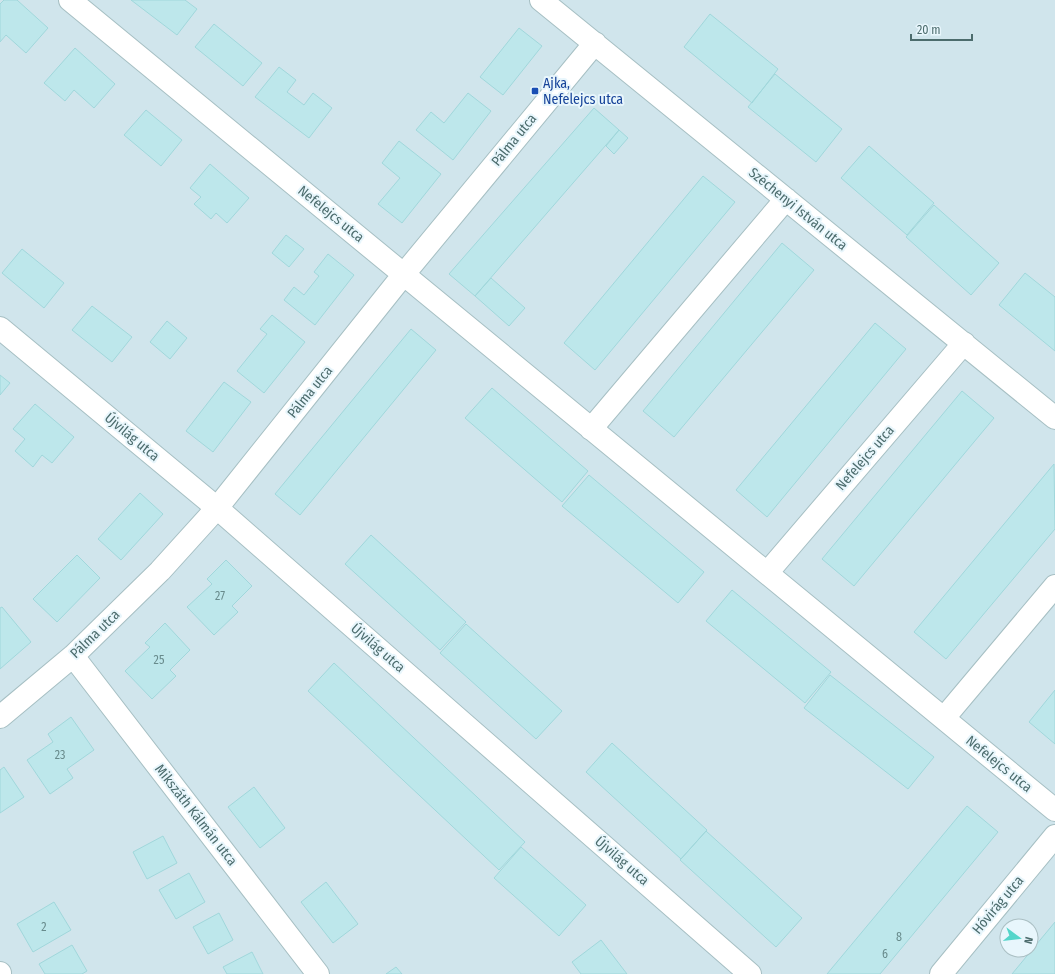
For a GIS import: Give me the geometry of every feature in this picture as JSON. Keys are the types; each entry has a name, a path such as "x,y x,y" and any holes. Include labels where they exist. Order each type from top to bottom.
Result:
{"street":[{"name":"Nefelejcs utca","path":"70,0 1055,810"},
{"name":"Széchenyi István utca","path":"541,0 1055,418"},
{"name":"Pálma utca","path":"0,717 73,656 160,570 217,508 404,274 595,43"},
{"path":"591,429 786,199"},
{"name":"Újvilág utca","path":"0,328 217,508 750,974"},
{"name":"Nefelejcs utca","path":"767,573 964,344"},
{"path":"944,718 1055,586"},
{"name":"Mikszáth Kálmán utca","path":"73,656 318,974"},
{"name":"Hóvirág utca","path":"940,974 1055,836"}],"shaded area":[{"path":"0,0 1055,0 1055,974 0,974"}],"building":[{"path":"4,0 17,0 48,28 26,53 6,35 0,42 0,4"},
{"path":"131,0 185,0 197,9 177,35"},
{"path":"710,14 778,69 752,103 684,47"},
{"path":"214,24 262,63 243,86 195,47"},
{"path":"519,28 542,46 503,95 480,77"},
{"path":"75,48 115,84 94,108 74,90 65,101 44,83"},
{"path":"279,67 296,80 287,92 304,105 313,93 332,108 309,138 255,97"},
{"path":"775,74 842,129 816,162 748,107"},
{"path":"468,93 491,111 453,160 416,130 431,112 444,123"},
{"path":"594,108 619,130 475,296 449,274"},
{"path":"146,110 182,140 161,166 124,135"},
{"path":"619,130 628,138 614,154 606,146"},
{"path":"399,141 441,174 402,223 378,204 400,178 382,163"},
{"path":"869,146 934,203 907,235 841,178"},
{"path":"210,164 249,198 227,223 216,213 211,219 194,204 201,197 190,188"},
{"path":"703,176 735,202 595,370 564,343"},
{"path":"934,205 999,263 971,295 906,237"},
{"path":"286,235 304,249 289,267 272,253"},
{"path":"782,243 814,270 674,437 643,411"},
{"path":"22,249 64,283 44,308 2,273"},
{"path":"328,254 354,275 315,325 284,300 294,287 304,295 319,276 314,272"},
{"path":"1025,273 1055,297 1055,351 999,305"},
{"path":"491,278 525,308 509,326 475,296"},
{"path":"92,306 132,337 112,362 72,330"},
{"path":"272,315 305,342 264,393 237,371 267,334 260,329"},
{"path":"167,321 187,338 170,359 150,342"},
{"path":"875,323 906,349 767,517 736,490"},
{"path":"411,329 436,350 300,515 275,494"},
{"path":"0,375 10,383 0,395"},
{"path":"224,382 251,402 213,452 186,431"},
{"path":"492,388 588,471 562,502 465,418"},
{"path":"962,391 994,418 854,586 822,559"},
{"path":"35,404 74,437 52,463 42,455 33,467 15,451 25,439 13,429"},
{"path":"1054,464 1055,529 946,659 914,632"},
{"path":"589,475 704,572 678,603 562,506"},
{"path":"140,493 163,514 121,560 98,539"},
{"path":"371,535 466,622 440,650 345,564"},
{"path":"77,555 100,578 57,622 33,599"},
{"path":"226,560 252,586 232,606 238,612 214,635 187,607 212,584 207,579"},
{"path":"732,590 831,672 805,703 706,621"},
{"path":"2,607 31,642 0,669 0,608"},
{"path":"165,623 190,650 170,670 176,676 152,699 125,671 150,647 145,643"},
{"path":"466,624 562,711 536,739 440,653"},
{"path":"334,663 525,842 499,870 308,691"},
{"path":"830,675 934,757 908,789 804,708"},
{"path":"1055,690 1055,744 1029,722"},
{"path":"71,717 94,750 67,769 73,778 50,794 27,760 53,742 48,734"},
{"path":"612,743 707,830 681,859 586,772"},
{"path":"4,767 24,797 0,813 0,770"},
{"path":"254,787 285,828 260,848 228,807"},
{"path":"967,806 998,832 880,974 827,974"},
{"path":"706,831 802,918 776,947 680,860"},
{"path":"163,836 177,863 147,879 133,852"},
{"path":"521,847 586,905 559,936 494,878"},
{"path":"189,873 205,902 176,919 159,890"},
{"path":"326,882 358,924 333,943 301,902"},
{"path":"54,902 71,930 33,952 17,924"},
{"path":"219,913 233,940 208,954 193,927"},
{"path":"1055,922 1055,974 1012,974 1025,958 1039,958 1039,941"},
{"path":"601,940 627,974 581,974 572,962"},
{"path":"72,945 87,971 82,974 45,974 39,964"},
{"path":"252,952 263,974 227,974 223,967"},
{"path":"396,967 402,974 386,974"}],"place":[{"name":"Ajka, Nefelejcs utca","path":"535,91"}]}
